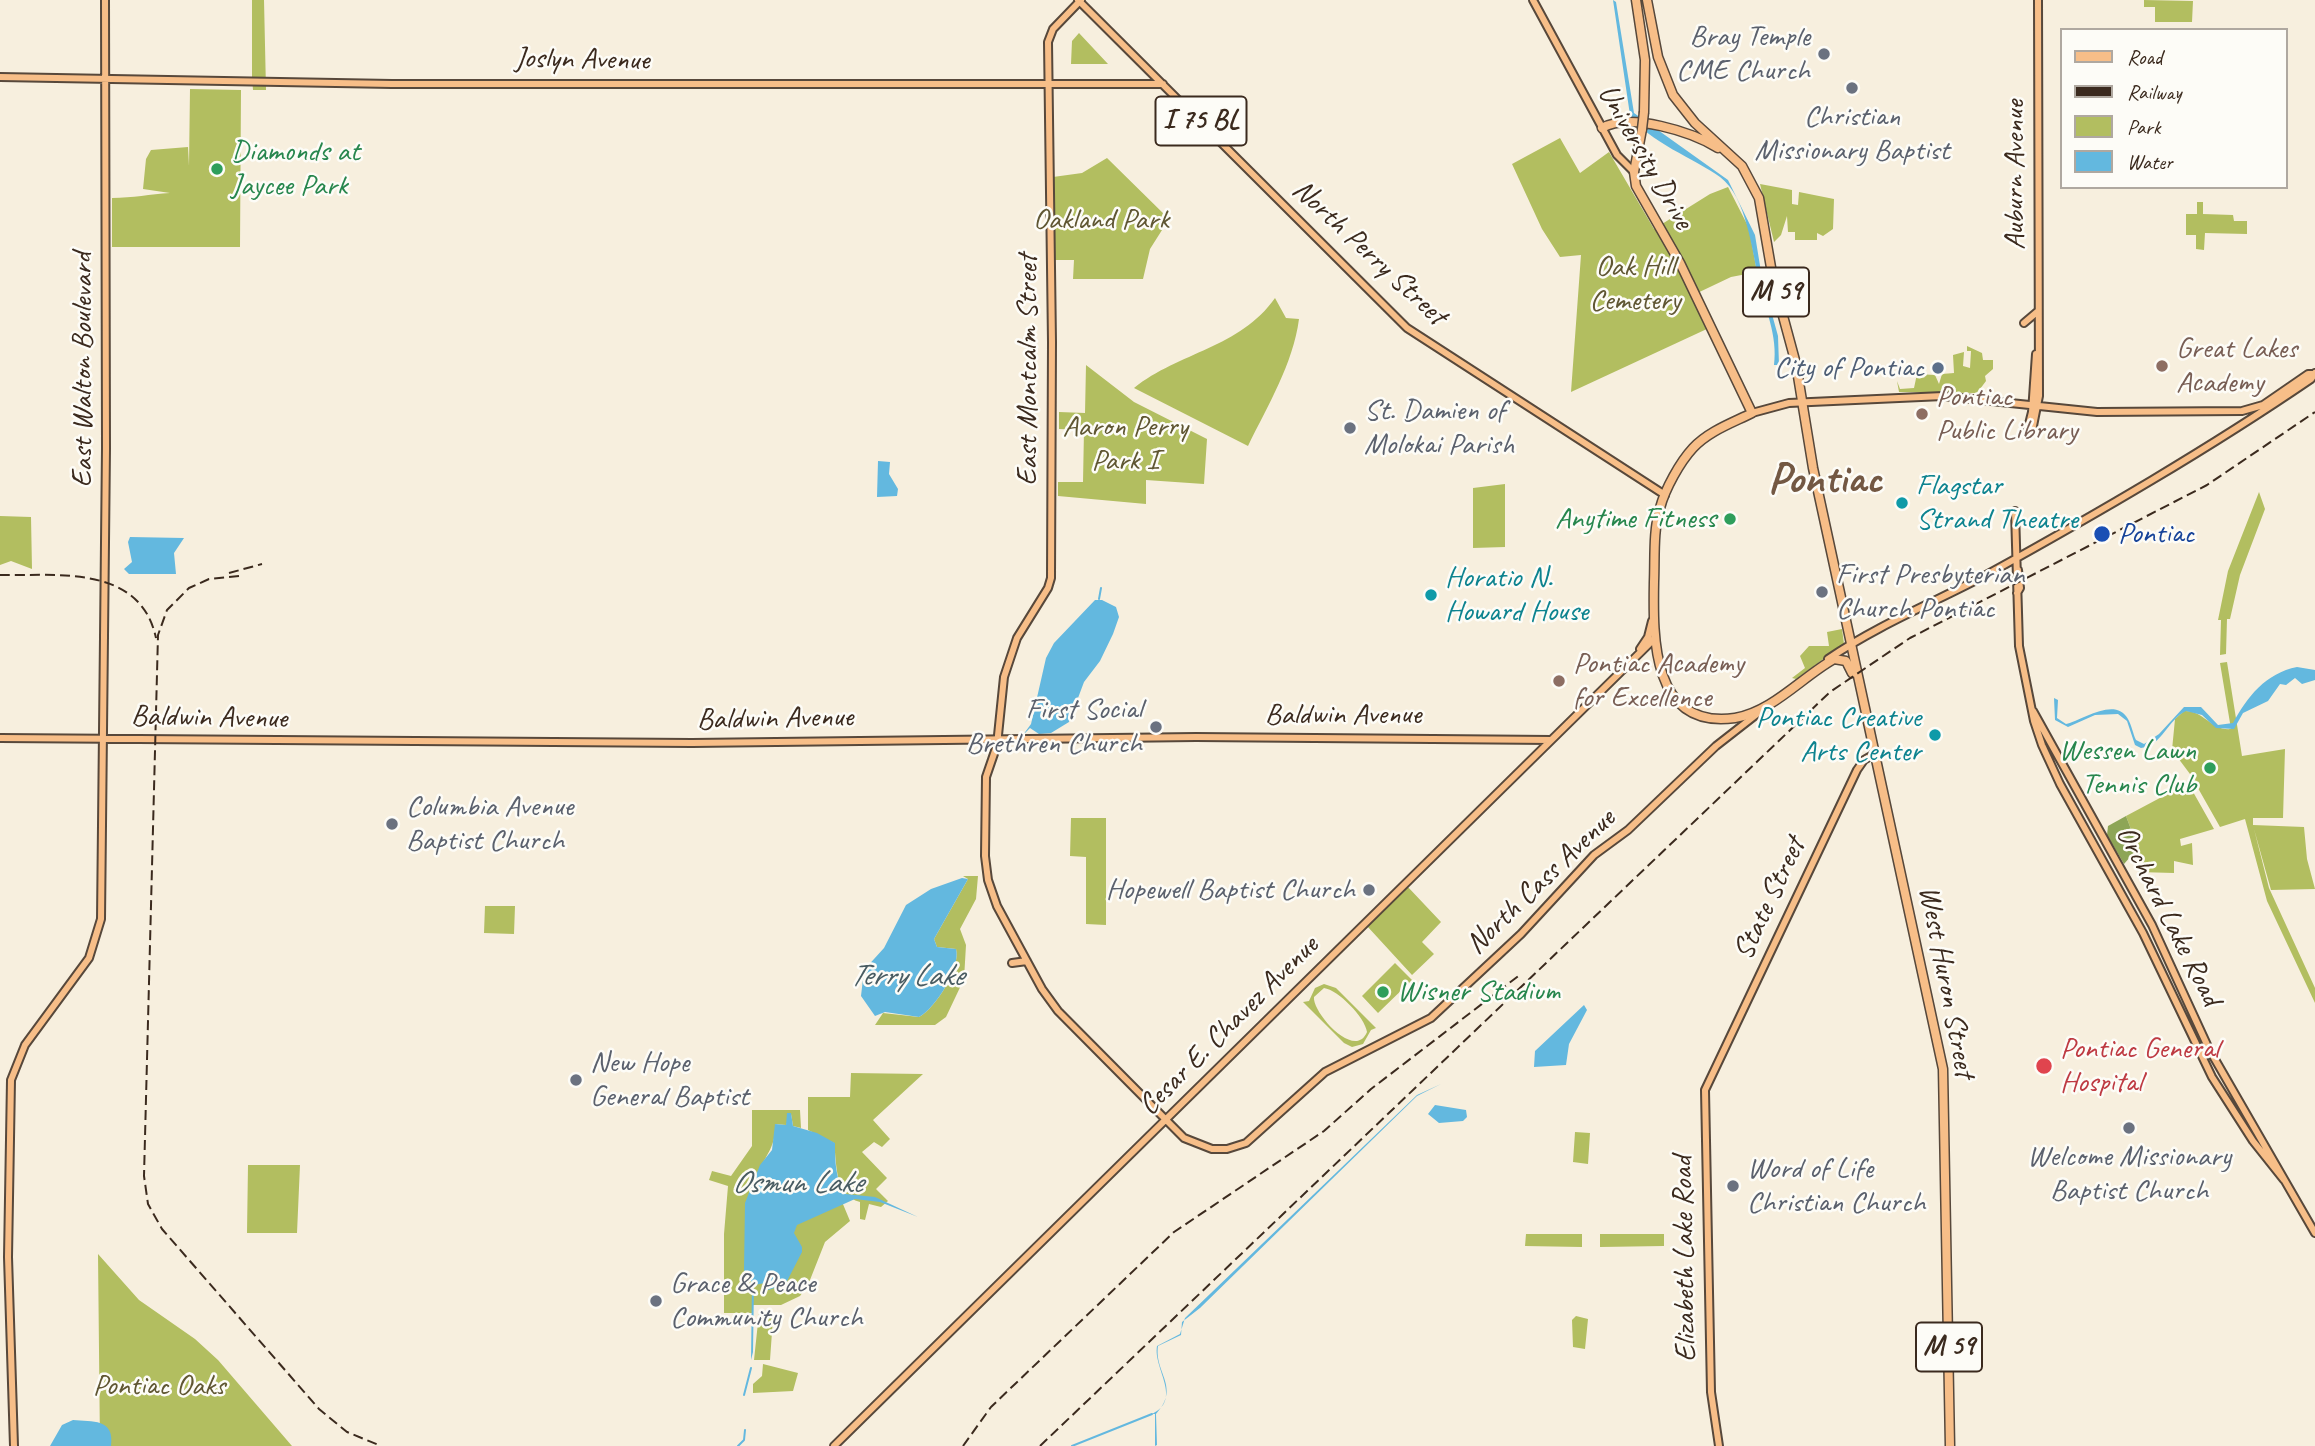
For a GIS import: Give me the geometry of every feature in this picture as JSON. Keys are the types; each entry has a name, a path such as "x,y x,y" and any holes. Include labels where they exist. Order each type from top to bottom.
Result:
{"highway":[{"path":"1634,172 1639,127 1644,112 1645,61 1636,0"},
{"name":"M 59","path":"1647,0 1658,57 1669,88 1690,118 1730,155 1752,181 1760,202 1771,269 1794,354 1801,402"},
{"path":"1602,128 1614,123 1639,127 1652,125 1695,135 1730,155"},
{"name":"University Drive","path":"1634,172 1637,190 1681,263 1752,413"},
{"name":"West Huron Street","path":"1801,402 1857,679 1876,753 1946,1080 1950,1446"},
{"path":"1752,413 1701,440 1690,452 1665,495 1656,525 1654,606 1660,674 1676,698 1706,715 1740,717 1762,709 1810,673 1839,658 1847,662 1857,679"}],"main road":[{"name":"East Walton Boulevard","path":"14,1446 8,1244 10,1085 22,1049 86,962 97,938 101,914 105,0"},
{"name":"University Drive","path":"1533,0 1617,155 1634,172"},
{"name":"Auburn Avenue","path":"2030,431 2039,395 2038,0"},
{"name":"North Perry Street","path":"1080,1 1407,328 1665,495"},
{"name":"East Montcalm Street","path":"1027,961 994,900 986,871 986,777 997,738 999,703 1010,657 1051,578 1049,36 1080,1"},
{"name":"Joslyn Avenue","path":"0,77 249,82 1163,84"},
{"path":"2038,311 2024,323 2038,334"},
{"name":"Auburn Avenue","path":"2036,405 2033,380 2038,349"},
{"path":"1752,413 1775,405 1801,402 1857,402 1943,396 2097,412 2242,411 2263,405 2308,374 2314,373"},
{"path":"1810,673 1850,644 2018,557 2224,438 2311,379 2314,373"},
{"path":"2033,380 2035,393 2039,395"},
{"path":"2224,438 2245,421 2246,417 2242,411"},
{"path":"2017,510 2018,557"},
{"name":"Orchard Lake Road","path":"2018,557 2019,650 2032,709 2048,759 2143,933 2199,1054 2284,1180 2315,1233"},
{"path":"1637,654 1648,637 1654,606"},
{"name":"Cesar E. Chavez Avenue","path":"834,1446 1656,638"},
{"name":"North Cass Avenue","path":"1027,961 1053,1005 1184,1138 1197,1145 1219,1149 1239,1145 1257,1135 1332,1068 1432,1018 1521,934 1594,855 1628,830 1716,746 1762,709"},
{"name":"Orchard Lake Road","path":"2032,709 2130,885 2257,1140"},
{"path":"1716,746 1740,717"},
{"name":"Baldwin Avenue","path":"0,738 719,743 997,738 1551,740"},
{"path":"2042,745 2049,747 2068,776"},
{"name":"State Street","path":"1712,1072 1858,767 1876,753"},
{"path":"2048,759 2067,791 2071,792 2075,788"},
{"path":"2076,812 2078,808 2084,808 2097,826"},
{"path":"2102,859 2122,889 2127,891 2130,885"},
{"path":"2143,933 2144,928 2150,928 2166,955"},
{"path":"1012,963 1027,961"},
{"path":"2172,997 2188,1028 2195,1030 2198,1026"},
{"path":"2199,1054 2209,1054 2228,1082"},
{"name":"Elizabeth Lake Road","path":"1712,1072 1705,1090 1704,1124 1711,1392 1719,1446"},
{"path":"2212,1077 2224,1094 2230,1095 2232,1090"}],"green space":[{"path":"252,0 264,0 266,90 253,90"},
{"path":"2144,0 2193,1 2192,22 2155,22 2155,7 2144,7"},
{"path":"1079,33 1108,64 1071,64 1072,41"},
{"path":"190,89 241,90 240,247 112,247 112,198 170,193 143,189 146,159 151,150 188,147 189,166"},
{"name":"Oak Hill Cemetery","path":"1560,138 1580,173 1609,152 1654,229 1710,194 1728,187 1749,228 1757,272 1731,277 1691,296 1709,328 1571,392 1581,255 1560,257 1542,229 1512,164"},
{"name":"Oakland Park","path":"1107,158 1169,219 1150,249 1143,279 1073,279 1074,260 1053,260 1053,177 1082,173"},
{"path":"1760,184 1792,190 1792,204 1798,205 1799,192 1834,199 1833,229 1823,236 1817,233 1817,240 1795,240 1795,232 1788,232 1787,216 1781,235 1774,242"},
{"path":"2197,202 2203,202 2203,214 2233,215 2234,221 2247,221 2247,234 2205,233 2204,250 2196,249 2196,235 2186,235 2186,214 2197,214"},
{"path":"1275,298 1286,318 1299,319 1296,336 1286,368 1248,446 1134,388 1170,366 1245,328 1261,315"},
{"path":"1967,346 1982,353 1983,360 1993,360 1993,369 1985,376 1986,381 1977,393 1899,392 1897,381 1900,389 1914,388 1917,374 1935,375 1939,384 1942,374 1954,373 1953,355 1964,352 1963,366 1970,368 1971,351 1967,351"},
{"name":"Aaron Perry Park I","path":"1086,365 1134,402 1207,439 1204,484 1146,480 1146,504 1058,496 1058,482 1083,482 1084,430 1059,429 1059,412 1085,413"},
{"path":"1505,484 1505,547 1473,548 1473,488"},
{"path":"2259,492 2265,509 2240,575 2230,619 2227,619 2226,654 2220,655 2221,620 2218,620 2228,571"},
{"path":"0,516 31,517 32,569 11,561 0,565"},
{"path":"1842,629 1844,644 1796,679 1792,678 1805,668 1800,656 1809,646 1829,646 1827,632"},
{"path":"2227,662 2242,756 2285,749 2283,818 2253,818 2253,825 2304,827 2307,859 2315,889 2271,890 2254,829 2269,888 2315,988 2315,1003 2267,901 2245,819 2220,827 2190,774 2172,750 2175,719 2184,711 2197,714 2218,727 2231,729 2220,663"},
{"path":"2188,783 2214,829 2180,839 2181,846 2192,843 2193,865 2174,861 2174,873 2138,872 2138,848 2126,816"},
{"path":"2126,816 2138,848 2124,864 2107,835 2108,826"},
{"path":"1071,818 1106,818 1106,925 1086,924 1086,857 1070,856"},
{"path":"963,876 978,876 976,899 960,929 966,945 964,979 946,1017 935,1025 875,1025 883,1013 919,1017 933,1005 946,986 955,966 956,949 937,947 934,939 968,879"},
{"path":"1407,886 1441,922 1422,942 1434,954 1412,975 1367,926"},
{"path":"485,906 515,906 514,934 484,933"},
{"name":"Wisner Stadium","path":"1395,963 1412,980 1378,1013 1362,996"},
{"path":"1324,984 1336,988 1376,1028 1371,1030 1363,1044 1352,1047 1344,1043 1303,1002 1309,1001 1315,988","holes":["1324,988 1343,999 1361,1019 1367,1032 1361,1039 1353,1041 1344,1038 1320,1013 1314,997"]},
{"path":"851,1073 923,1074 873,1120 890,1139 882,1147 874,1142 862,1152 887,1178 876,1189 888,1201 881,1207 869,1204 865,1220 860,1219 860,1202 845,1193 841,1186 834,1143 808,1130 808,1097 850,1097"},
{"path":"752,1110 800,1110 801,1128 793,1126 791,1114 786,1125 775,1124 772,1146 755,1179 752,1179 752,1264 778,1218 840,1197 850,1221 825,1242 808,1285 800,1296 781,1305 753,1305 752,1313 724,1313 724,1234 728,1186 709,1180 712,1171 731,1176 752,1146"},
{"path":"1575,1132 1590,1133 1588,1164 1573,1162"},
{"path":"248,1165 300,1165 297,1233 247,1233"},
{"path":"1526,1234 1582,1234 1582,1247 1525,1246"},
{"path":"1600,1234 1664,1234 1664,1246 1600,1247"},
{"name":"Pontiac Oaks","path":"98,1254 139,1300 195,1339 218,1360 292,1446 100,1446"},
{"path":"759,1313 765,1318 773,1318 770,1360 754,1360"},
{"path":"1576,1316 1588,1319 1585,1349 1573,1347 1572,1320"},
{"path":"763,1364 798,1373 793,1391 753,1393 753,1384 762,1376"}],"water":[{"path":"1613,0 1616,2 1634,113 1728,180 1755,235 1762,278 1778,336 1779,365 1774,365 1773,333 1747,226 1729,186 1720,177 1660,142 1630,115"},
{"path":"878,461 890,462 889,474 898,489 897,496 877,497"},
{"path":"130,537 184,538 174,553 176,574 129,574 124,569 132,562 128,542"},
{"path":"1095,600 1102,600 1116,607 1119,617 1100,661 1084,682 1069,722 1051,733 1039,734 1030,728 1023,735 1031,724 1046,658 1054,643"},
{"path":"2297,667 2315,670 2315,680 2302,684 2295,678 2286,685 2280,684 2268,701 2243,713 2234,729 2216,728 2202,715 2186,711 2174,720 2154,743 2141,748 2135,745 2127,721 2118,714 2095,715 2068,727 2055,720 2054,698 2058,700 2057,718 2066,724 2098,712 2115,710 2122,712 2128,719 2136,740 2144,744 2159,734 2184,707 2201,707 2218,725 2233,723 2245,704 2267,680"},
{"name":"Terry Lake","path":"962,878 968,879 934,939 937,947 956,949 955,966 946,986 933,1005 919,1017 885,1012 875,1016 861,996 864,970 884,948 906,905 931,889"},
{"path":"1584,1005 1587,1010 1569,1044 1566,1065 1534,1067 1535,1051"},
{"path":"1441,1084 1417,1096 1200,1308 1184,1320 1417,1095"},
{"path":"1435,1105 1466,1110 1467,1117 1463,1121 1439,1123 1428,1114"},
{"name":"Osmun Lake","path":"787,1113 791,1113 793,1126 817,1133 835,1143 838,1176 846,1194 875,1197 918,1217 880,1202 855,1199 797,1225 794,1233 802,1252 785,1285 768,1290 771,1282 754,1285 751,1360 752,1283 744,1270 745,1203 760,1165 772,1150 775,1124 786,1125"},
{"path":"1181,1329 1181,1335 1158,1346 1167,1388 1166,1396 1157,1346 1180,1334"},
{"path":"1160,1408 1156,1414 1155,1446 1155,1414 1152,1414"},
{"path":"73,1420 106,1426 111,1437 111,1446 50,1446 62,1425"}],"waterway":[{"path":"1099,599 1101,588"},
{"path":"744,1395 751,1368"},
{"path":"1072,1446 1152,1414"},
{"path":"738,1446 744,1440 745,1430"}],"railway":[{"path":"1040,1446 1830,692 1910,638 2207,485 2315,412"},
{"path":"229,573 262,564"},
{"path":"0,575 70,576 115,586 133,597 147,614 156,638"},
{"path":"239,576 209,579 189,588 167,610 158,635 144,1176 148,1204 162,1229 319,1409 347,1432 381,1446"},
{"path":"963,1446 991,1407 1174,1232 1324,1131 1371,1089 1521,974"}],"place":[{"name":"Bray Temple CME Church","path":"1824,54"},
{"name":"Christian Missionary Baptist","path":"1852,88"},
{"name":"Diamonds at Jaycee Park","path":"217,169"},
{"name":"Great Lakes Academy","path":"2162,366"},
{"name":"City of Pontiac","path":"1938,368"},
{"name":"Pontiac Public Library","path":"1922,414"},
{"name":"St. Damien of Molokai Parish","path":"1350,428"},
{"name":"Flagstar Strand Theatre","path":"1902,503"},
{"name":"Anytime Fitness","path":"1730,519"},
{"name":"Pontiac","path":"2102,534"},
{"name":"First Presbyterian Church Pontiac","path":"1822,592"},
{"name":"Horatio N. Howard House","path":"1431,595"},
{"name":"Pontiac Academy for Excellence","path":"1559,681"},
{"name":"First Social Brethren Church","path":"1156,727"},
{"name":"Pontiac Creative Arts Center","path":"1935,735"},
{"name":"Wessen Lawn Tennis Club","path":"2210,768"},
{"name":"Columbia Avenue Baptist Church","path":"392,824"},
{"name":"Hopewell Baptist Church","path":"1369,890"},
{"name":"Wisner Stadium","path":"1383,992"},
{"name":"Pontiac General Hospital","path":"2044,1066"},
{"name":"New Hope General Baptist","path":"576,1080"},
{"name":"Welcome Missionary Baptist Church","path":"2129,1128"},
{"name":"Word of Life Christian Church","path":"1733,1186"},
{"name":"Grace & Peace Community Church","path":"656,1301"}],"district":[{"name":"Pontiac","path":"1825,480"}]}
